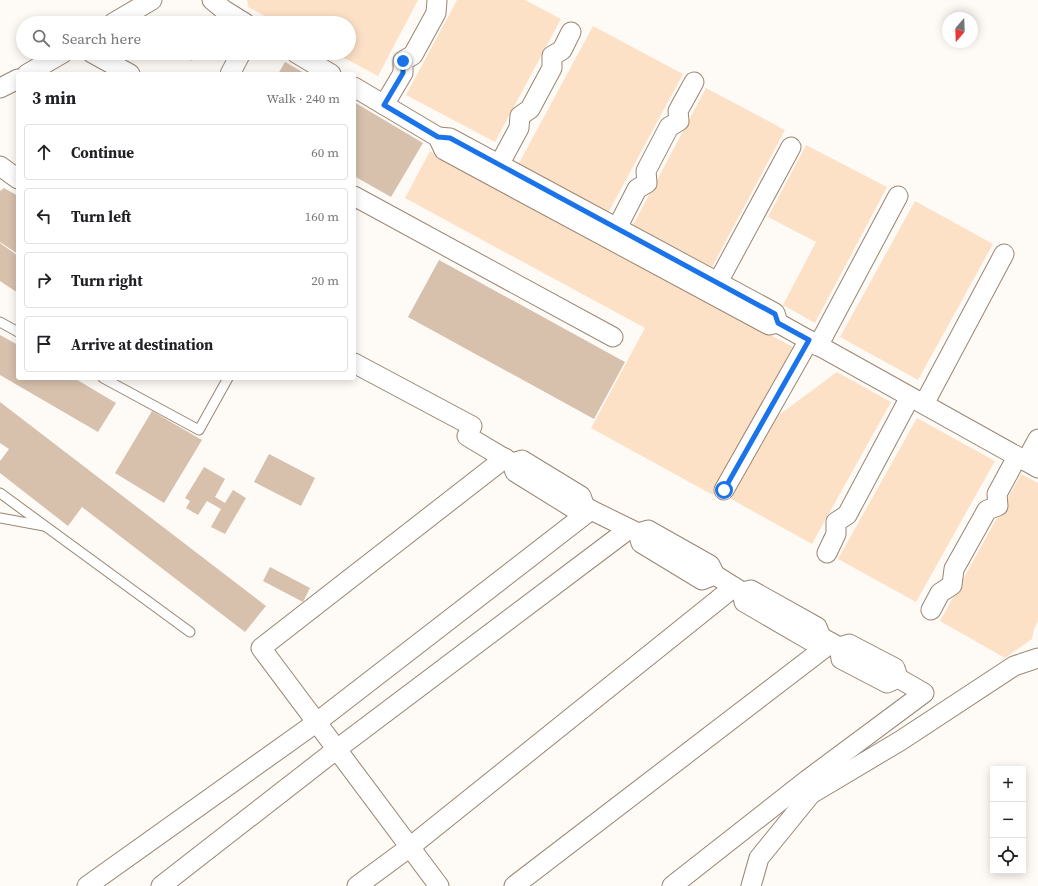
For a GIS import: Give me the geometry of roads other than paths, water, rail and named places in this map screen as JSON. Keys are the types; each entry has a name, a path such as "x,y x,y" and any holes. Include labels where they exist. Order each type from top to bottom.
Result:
{"street":[{"path":"212,0 234,16"},
{"path":"123,16 143,2"},
{"path":"384,105 403,73 403,61 413,55 439,4"},
{"path":"499,165 519,128 520,116 530,109 552,68 552,56 562,50 571,32"},
{"path":"30,72 51,60"},
{"path":"105,60 126,72"},
{"path":"231,72 237,60"},
{"path":"308,60 328,72"},
{"path":"0,88 16,80"},
{"path":"617,228 637,188 647,183 646,171 694,82"},
{"path":"356,89 438,137 450,138 718,282 775,314 778,323 1027,462"},
{"path":"438,137 444,150 450,154 769,325 778,323"},
{"path":"718,282 791,147"},
{"path":"0,166 16,178"},
{"path":"724,490 813,343 898,196"},
{"path":"356,197 613,337"},
{"path":"827,553 836,534 836,522 847,515 917,401 1004,254"},
{"path":"356,364 472,426 467,436 508,460 515,472 573,508 588,508 633,531 640,543 702,580 715,575 738,590 744,602 811,641 830,642"},
{"path":"931,610 940,593 952,585 954,569 992,502 1027,462 1038,438"},
{"path":"439,886 262,648 508,460"},
{"path":"87,886 317,722 588,508"},
{"path":"161,886 337,750 633,531"},
{"path":"357,886 410,847 738,590"},
{"path":"672,886 807,780 924,693 898,678 887,683 841,659 830,642"},
{"path":"514,886 830,642"},
{"path":"751,886 758,858 812,794 900,741 1014,666 1038,658"}],"lane":[{"path":"0,322 16,331"},
{"path":"107,380 199,430 227,380"},
{"path":"0,493 190,632"},
{"path":"0,518 47,527"}]}
